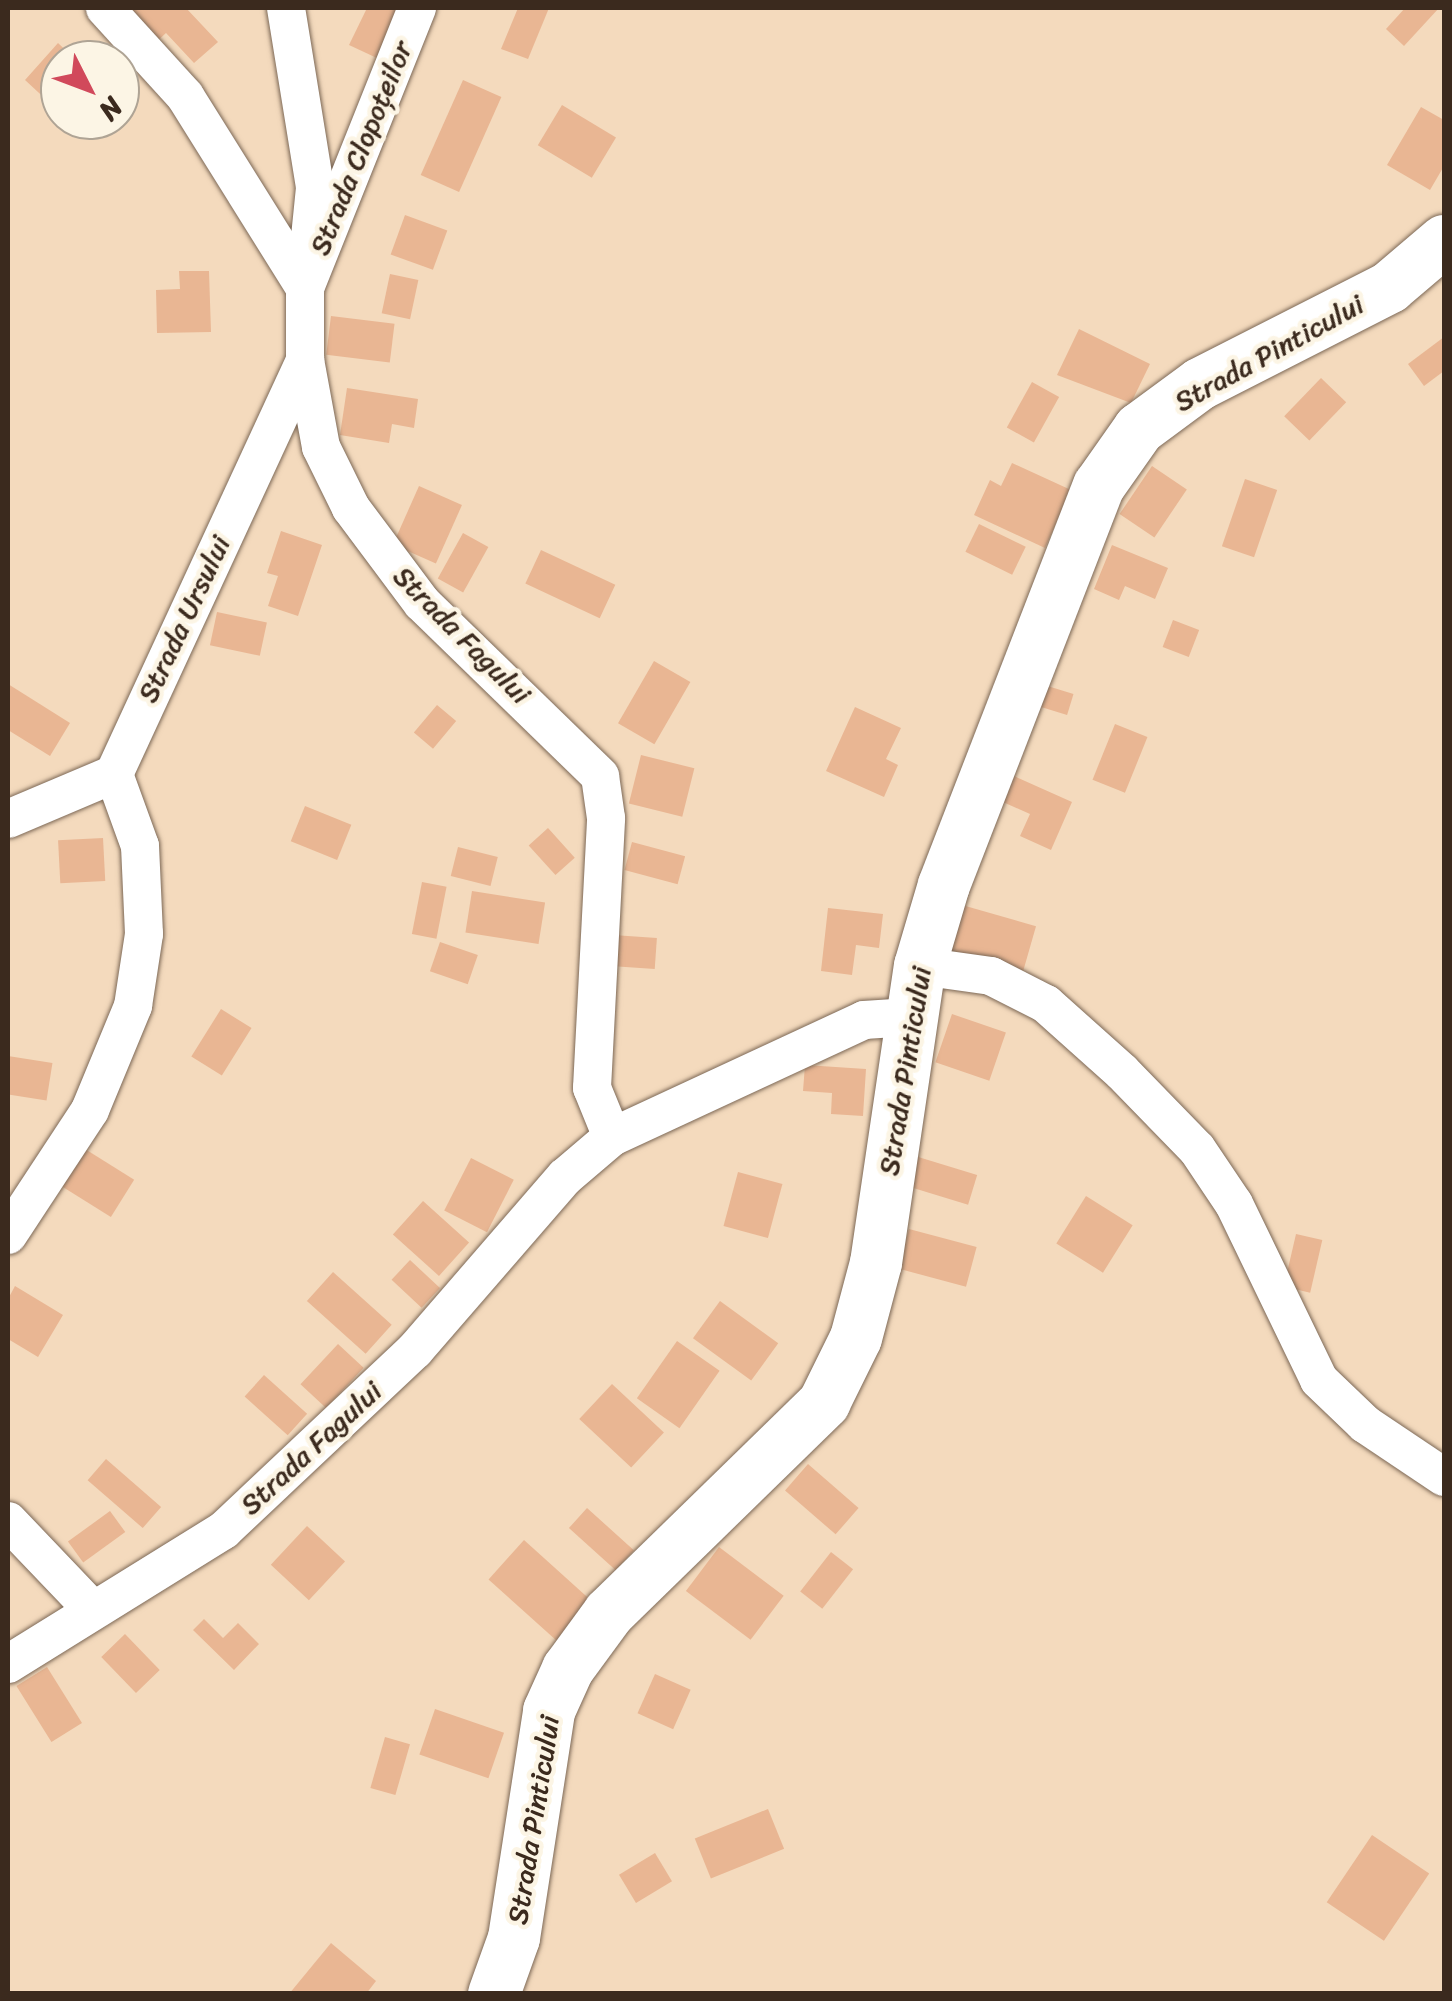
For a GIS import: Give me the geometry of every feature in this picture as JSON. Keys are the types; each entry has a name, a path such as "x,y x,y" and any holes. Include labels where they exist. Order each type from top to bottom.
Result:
{"main road":[{"name":"Strada Pinticului","path":"494,1994 514,1938 550,1711 568,1669 609,1613 824,1403 856,1338 876,1262 920,966 944,885 1100,486 1139,429 1200,384 1390,287 1444,242"}],"street":[{"path":"106,8 185,96 305,288"},
{"name":"Strada Fagului","path":"286,8 314,188 305,288 305,360 321,447 371,536 422,603 600,776 606,818 592,1088 612,1137"},
{"name":"Strada Clopoțeilor","path":"305,288 417,8"},
{"name":"Strada Ursului","path":"114,774 305,360"},
{"path":"8,819 114,774 140,846 144,934 133,1006 90,1110 8,1235"},
{"path":"920,966 991,976 1046,1004 1122,1072 1197,1148 1234,1204 1319,1380 1365,1424 1444,1477"},
{"name":"Strada Fagului","path":"8,1664 91,1608 224,1530 415,1350 565,1176 612,1137 864,1020 910,1016"},
{"path":"8,1521 91,1608"}],"building":[{"path":"118,8 186,8 218,42 194,63 166,33 151,47"},
{"path":"367,8 404,8 379,59 349,45"},
{"path":"518,8 549,8 528,59 501,49"},
{"path":"1405,8 1439,8 1404,46 1386,29"},
{"path":"40,63 40,94 25,80"},
{"path":"463,80 501,97 459,192 421,175"},
{"path":"562,105 616,137 592,178 538,145"},
{"path":"1421,107 1444,120 1444,166 1430,190 1387,165"},
{"path":"405,215 447,230 433,270 391,254"},
{"path":"179,271 209,271 211,332 157,333 156,290 180,289"},
{"path":"390,274 418,280 410,319 382,313"},
{"path":"331,316 395,324 390,363 326,355"},
{"path":"1079,329 1150,364 1131,403 1057,375"},
{"path":"1444,337 1444,371 1424,386 1408,364"},
{"path":"1321,378 1346,402 1309,440 1284,416"},
{"path":"1032,382 1059,397 1034,443 1007,427"},
{"path":"347,388 418,399 414,428 392,424 389,443 340,435"},
{"path":"1012,463 1071,490 1045,548 974,515 990,480 1001,486"},
{"path":"1152,466 1187,489 1154,538 1120,514"},
{"path":"1245,479 1277,490 1254,557 1222,546"},
{"path":"419,486 462,505 436,564 393,544"},
{"path":"979,524 1026,547 1012,575 965,552"},
{"path":"281,531 322,545 298,616 268,606 278,576 267,573"},
{"path":"463,533 488,547 463,593 438,578"},
{"path":"1112,545 1168,568 1155,599 1125,586 1119,600 1094,589"},
{"path":"541,550 615,585 600,618 525,584"},
{"path":"217,612 267,623 260,656 210,645"},
{"path":"1173,620 1199,630 1189,657 1163,647"},
{"path":"654,661 690,682 654,744 618,723"},
{"path":"8,684 70,723 50,756 8,730"},
{"path":"1041,684 1074,694 1067,715 1035,705"},
{"path":"437,705 456,721 433,749 414,733"},
{"path":"855,707 901,728 886,759 898,765 884,797 826,771"},
{"path":"1115,724 1147,737 1125,793 1093,780"},
{"path":"641,755 694,768 682,817 629,804"},
{"path":"1005,772 1072,802 1051,850 1020,836 1030,814 994,798"},
{"path":"305,806 351,825 337,860 291,841"},
{"path":"548,828 575,858 555,875 529,845"},
{"path":"103,838 105,881 60,883 58,840"},
{"path":"632,842 685,856 678,884 624,870"},
{"path":"458,847 498,857 491,886 451,876"},
{"path":"422,882 447,887 436,939 412,934"},
{"path":"472,891 545,903 539,944 465,932"},
{"path":"962,905 1036,926 1022,976 948,955"},
{"path":"828,908 883,914 879,948 856,945 852,975 821,971"},
{"path":"613,935 657,938 655,969 611,966"},
{"path":"440,942 478,955 468,984 430,971"},
{"path":"221,1009 252,1028 222,1076 191,1056"},
{"path":"952,1014 1006,1033 989,1081 935,1062"},
{"path":"8,1056 52,1063 47,1101 8,1094"},
{"path":"805,1065 866,1069 863,1116 831,1114 832,1093 803,1091"},
{"path":"85,1149 134,1180 111,1217 62,1186"},
{"path":"915,1156 977,1175 968,1205 906,1186"},
{"path":"471,1158 514,1180 487,1232 444,1211"},
{"path":"738,1172 782,1184 768,1238 724,1226"},
{"path":"1086,1196 1133,1225 1103,1273 1056,1243"},
{"path":"423,1201 469,1242 439,1276 393,1234"},
{"path":"909,1229 977,1247 966,1287 898,1269"},
{"path":"1296,1234 1322,1240 1310,1293 1284,1287"},
{"path":"410,1260 440,1288 422,1308 392,1280"},
{"path":"333,1272 392,1325 366,1354 307,1301"},
{"path":"15,1286 63,1315 38,1357 8,1339 8,1299"},
{"path":"720,1301 778,1343 751,1381 693,1338"},
{"path":"677,1341 720,1371 679,1428 637,1398"},
{"path":"338,1344 364,1368 326,1408 300,1384"},
{"path":"264,1375 307,1414 288,1435 245,1397"},
{"path":"612,1384 664,1432 631,1468 579,1419"},
{"path":"106,1459 161,1507 143,1528 88,1480"},
{"path":"808,1464 859,1508 836,1534 785,1490"},
{"path":"587,1508 634,1550 616,1570 569,1528"},
{"path":"110,1511 125,1532 83,1563 68,1542"},
{"path":"307,1526 345,1561 309,1600 271,1565"},
{"path":"524,1540 594,1603 558,1642 489,1579"},
{"path":"719,1547 784,1596 751,1640 686,1591"},
{"path":"831,1552 853,1569 822,1609 800,1591"},
{"path":"204,1619 223,1638 238,1623 259,1644 234,1670 193,1630"},
{"path":"125,1634 160,1670 136,1693 101,1657"},
{"path":"47,1667 82,1723 51,1742 16,1686"},
{"path":"655,1674 691,1690 673,1729 638,1713"},
{"path":"435,1709 504,1733 488,1778 419,1754"},
{"path":"385,1737 410,1744 395,1795 370,1788"},
{"path":"768,1809 784,1849 711,1878 695,1839"},
{"path":"1372,1835 1429,1874 1384,1941 1327,1902"},
{"path":"655,1853 672,1881 636,1903 619,1875"},
{"path":"331,1943 376,1981 366,1994 289,1994"}]}
